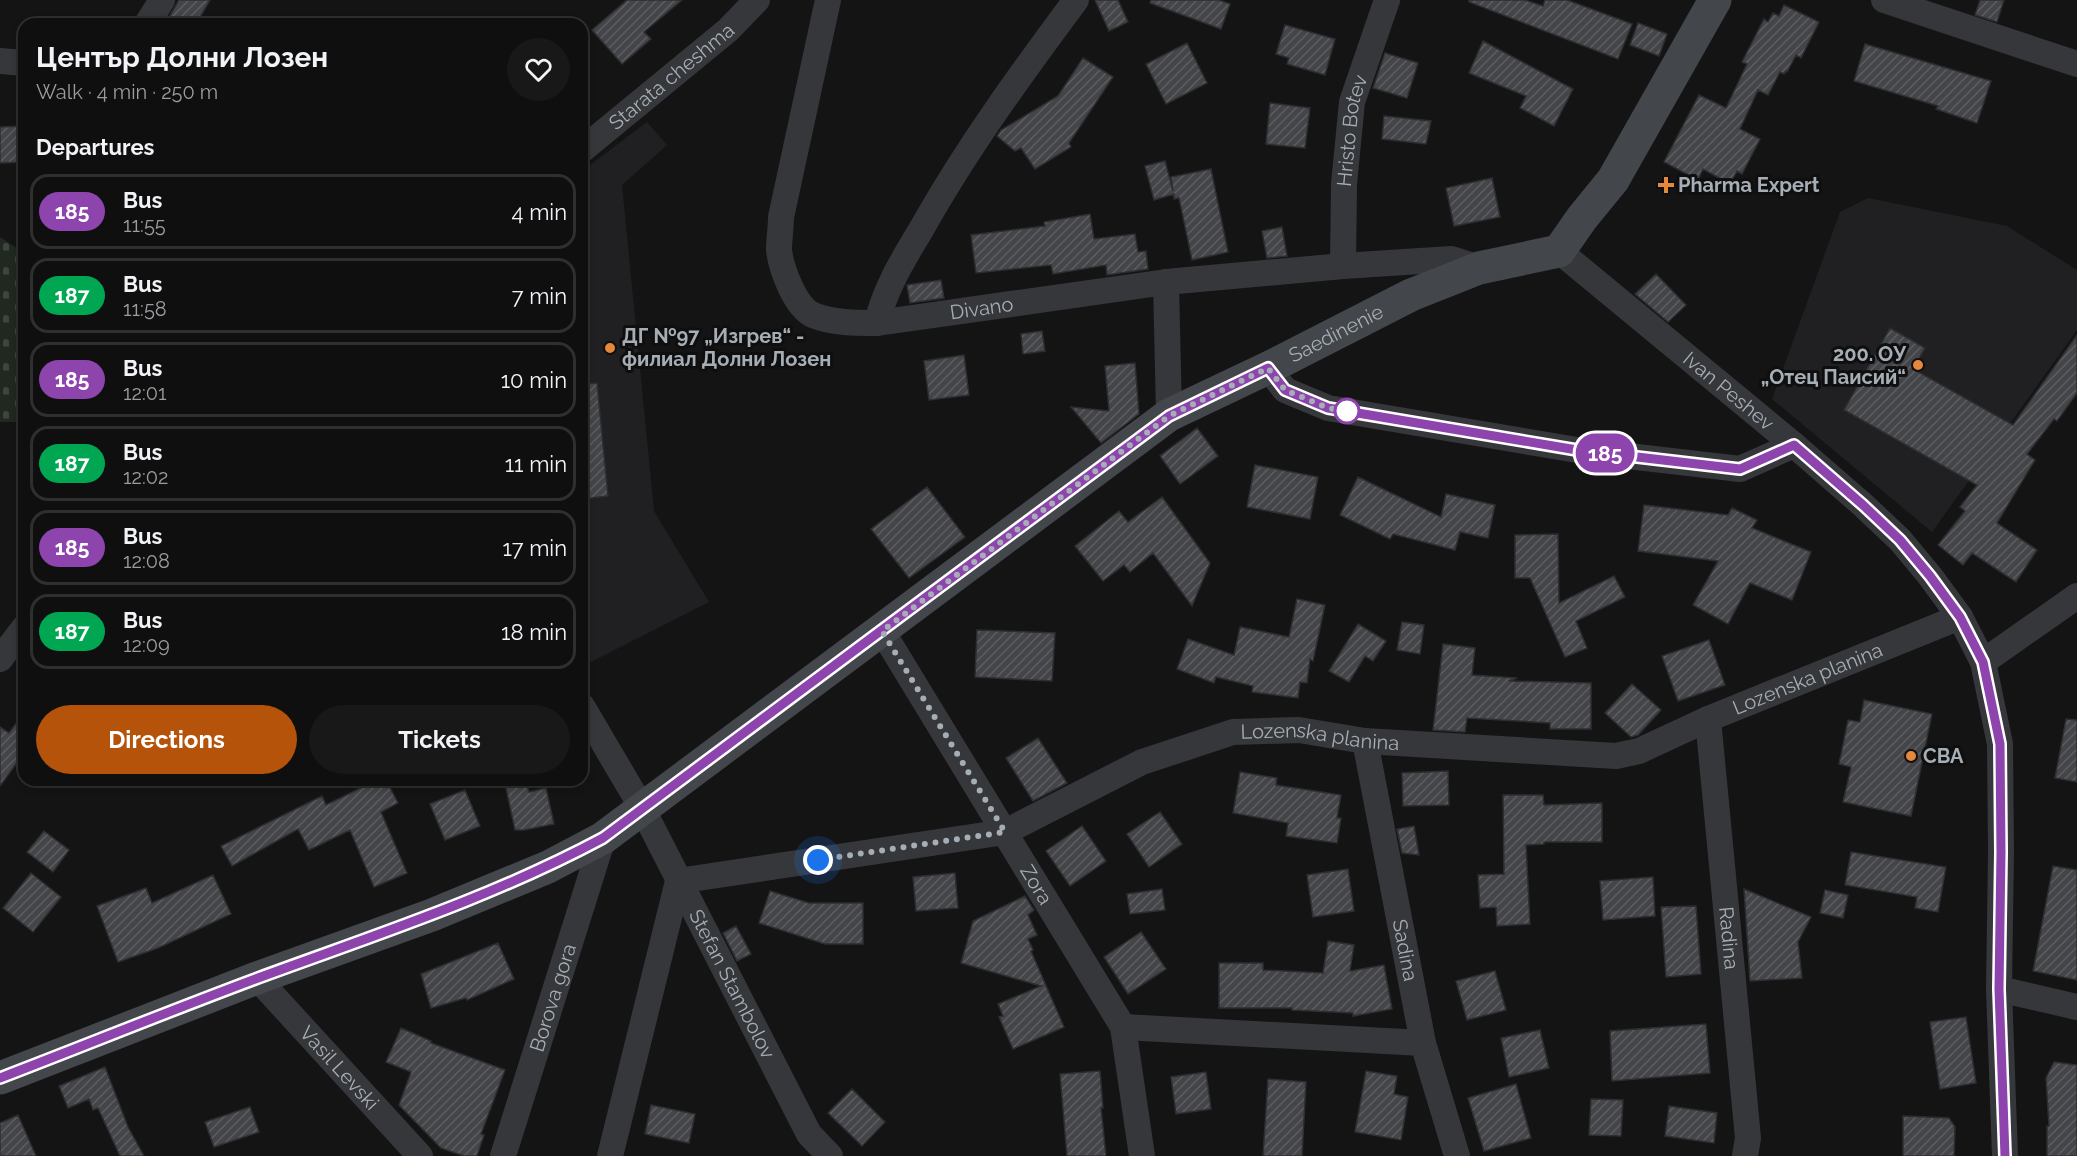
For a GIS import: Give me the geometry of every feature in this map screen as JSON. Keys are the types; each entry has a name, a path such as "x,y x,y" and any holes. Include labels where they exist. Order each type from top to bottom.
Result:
{"street":[{"path":"151,18 162,0"},
{"name":"Starata cheshma","path":"588,145 728,30 757,0"},
{"name":"Divano","path":"828,0 781,217 779,251 787,279 797,300 811,314 848,323 877,323 1166,282 1451,259 1479,268"},
{"path":"877,323 882,302 930,213 990,116 1076,0"},
{"name":"Hristo Botev","path":"1343,266 1344,184 1352,102 1387,0"},
{"path":"1558,251 1613,180 1715,0"},
{"path":"1884,0 2077,64"},
{"path":"0,61 18,62"},
{"name":"Saedinenie","path":"0,1078 257,978 432,915 548,867 603,838 1169,416 1411,295 1479,268 1558,251"},
{"name":"Ivan Peshev","path":"1558,251 1794,445 1900,540 1960,617 1983,662 2000,744 1999,989 2005,1156"},
{"path":"1166,282 1169,416"},
{"path":"1268,368 1285,390 1328,408 1577,450 1740,469 1794,445"},
{"path":"1983,662 2077,596"},
{"name":"Lozenska planina","path":"678,880 1005,832 1142,762 1233,732 1299,730 1365,741 1616,756 1639,751 1708,719 1960,617"},
{"name":"Zora","path":"882,631 1123,1027 1142,1156"},
{"path":"0,658 18,636"},
{"name":"Stefan Stambolov","path":"588,716 642,808 809,1134 830,1156"},
{"name":"Radina","path":"1708,719 1748,1138 1745,1156"},
{"name":"Sadina","path":"1365,741 1423,1043 1457,1156"},
{"name":"Borova gora","path":"503,1156 603,838"},
{"path":"610,1156 678,880"},
{"name":"Vasil Levski","path":"257,978 420,1156"},
{"path":"1999,989 2077,1007"},
{"path":"1123,1027 1423,1043"}],"shaded area":[{"name":"ДГ №97 „Изгрев“ - филиал Долни Лозен","path":"647,122 667,145 622,185 654,511 709,602 588,663 588,166"},
{"name":"200. ОУ „Отец Паисий“","path":"1868,198 2007,226 2077,270 2077,330 1932,532 1772,399 1840,212"}],"green space":[{"path":"0,237 18,249 18,422 0,422"}],"building":[{"path":"179,0 210,0 200,18 168,18"},
{"path":"627,0 682,0 644,32 651,39 622,64 592,30"},
{"path":"1095,0 1118,0 1128,22 1109,31"},
{"path":"1151,0 1219,0 1230,4 1221,29 1150,3"},
{"path":"1469,0 1525,0 1543,6 1545,0 1567,0 1632,24 1618,59 1469,2"},
{"path":"1980,0 2004,0 1997,22 1975,15"},
{"path":"1784,5 1819,22 1801,58 1796,55 1787,72 1784,74 1780,72 1768,95 1758,90 1740,129 1760,139 1742,174 1737,171 1730,184 1703,169 1698,180 1664,162 1699,95 1726,108 1747,64 1742,62 1764,19 1768,22 1773,13 1779,16"},
{"path":"1638,23 1667,34 1659,56 1630,45"},
{"path":"1285,25 1335,39 1325,75 1287,64 1289,58 1276,54"},
{"path":"1483,41 1573,89 1554,126 1520,108 1526,96 1469,73"},
{"path":"1187,43 1207,83 1166,104 1146,64"},
{"path":"1865,44 1991,81 1977,123 1936,109 1938,106 1854,81"},
{"path":"1385,53 1418,63 1407,98 1373,88"},
{"path":"1083,58 1113,77 1069,143 1071,147 1035,169 1021,148 1015,151 997,136 1001,130 1058,96"},
{"path":"1270,103 1310,108 1305,148 1266,144"},
{"path":"1384,116 1431,121 1426,144 1382,139"},
{"path":"18,126 18,162 0,163 0,127"},
{"path":"1165,161 1173,191 1171,177 1211,169 1228,252 1192,260 1179,198 1174,199 1174,194 1154,200 1145,166"},
{"path":"1492,178 1500,217 1454,226 1446,188"},
{"path":"1090,214 1094,239 1135,234 1138,252 1146,251 1148,269 1107,275 1106,265 1053,274 1051,265 976,273 971,235 1045,226 1044,222"},
{"path":"1282,227 1287,256 1267,258 1262,231"},
{"path":"1656,274 1686,305 1668,322 1635,294"},
{"path":"941,280 944,298 910,303 907,285"},
{"path":"1890,328 1925,348 1913,369 2013,425 2077,335 2077,393 2057,421 2054,419 2027,454 2035,460 1997,523 2037,550 2016,582 1972,553 1963,565 1938,545 1965,511 1960,507 1977,485 1844,410"},
{"path":"1042,331 1045,351 1023,354 1021,334"},
{"path":"964,355 969,395 929,400 924,361"},
{"path":"1135,363 1139,414 1101,443 1071,407 1109,411 1105,366"},
{"path":"597,383 608,496 588,498 588,384"},
{"path":"1197,428 1218,456 1180,484 1160,456"},
{"path":"1255,465 1318,477 1310,519 1247,507"},
{"path":"1358,477 1441,517 1446,494 1495,505 1488,538 1460,532 1455,550 1393,534 1390,539 1340,515"},
{"path":"927,487 965,537 909,578 871,529"},
{"path":"1162,497 1210,563 1192,606 1153,553 1130,572 1124,565 1103,581 1075,546 1119,511 1128,522"},
{"path":"1644,505 1728,515 1732,508 1757,520 1752,528 1811,552 1792,600 1750,583 1728,624 1693,605 1718,561 1638,551"},
{"path":"1558,534 1559,603 1614,576 1625,597 1576,621 1587,648 1565,657 1530,578 1515,578 1515,535"},
{"path":"1297,599 1325,605 1313,661 1310,659 1307,683 1300,682 1298,698 1252,692 1253,686 1216,677 1214,683 1177,669 1188,639 1234,655 1240,627 1289,637"},
{"path":"1402,622 1424,625 1420,654 1397,650"},
{"path":"1358,624 1386,641 1373,661 1365,656 1349,682 1329,671"},
{"path":"977,630 1055,633 1052,681 975,677"},
{"path":"1709,640 1725,685 1678,701 1662,656"},
{"path":"1443,644 1475,648 1472,675 1517,678 1509,681 1591,683 1591,729 1550,729 1550,723 1467,718 1465,732 1433,730"},
{"path":"1632,684 1661,710 1638,735 1631,737 1605,713"},
{"path":"1864,700 1932,714 1911,816 1843,802 1851,767 1839,764 1848,720 1860,722"},
{"path":"2066,719 2077,720 2077,782 2055,778"},
{"path":"18,721 18,761 0,786 0,727 9,733"},
{"path":"1038,738 1067,783 1033,801 1006,758"},
{"path":"1448,771 1449,805 1403,806 1402,773"},
{"path":"1240,772 1277,778 1276,785 1341,795 1337,818 1341,818 1337,843 1286,836 1288,823 1233,813"},
{"path":"365,786 389,786 398,803 381,812 407,873 374,887 350,830 309,850 298,829 232,866 221,846 322,796 326,805"},
{"path":"528,786 529,792 546,788 554,824 515,830 506,788"},
{"path":"465,790 480,826 445,840 430,804"},
{"path":"1503,795 1543,795 1544,805 1602,803 1602,842 1544,842 1544,844 1526,845 1530,924 1497,926 1496,907 1480,908 1478,875 1504,874"},
{"path":"1160,812 1182,844 1149,867 1127,834"},
{"path":"1082,826 1106,861 1070,886 1046,851"},
{"path":"1414,826 1419,855 1402,853 1397,829"},
{"path":"44,831 69,850 53,872 27,852"},
{"path":"1851,852 1946,867 1938,912 1915,908 1917,897 1845,885"},
{"path":"2053,866 2077,870 2077,980 2033,971"},
{"path":"1348,869 1354,911 1313,917 1307,875"},
{"path":"31,873 61,897 33,932 3,908"},
{"path":"955,873 958,908 916,911 913,877"},
{"path":"213,875 231,914 158,948 118,962 97,906 146,888 152,903"},
{"path":"1653,877 1655,916 1603,920 1600,881"},
{"path":"1162,889 1165,910 1130,914 1127,894"},
{"path":"1744,889 1811,917 1798,942 1802,978 1750,981"},
{"path":"1825,890 1848,895 1843,918 1820,913"},
{"path":"770,891 809,903 863,903 863,944 825,944 759,923"},
{"path":"1025,896 1034,910 1028,915 1037,935 1028,939 1033,950 1031,951 1064,1027 1013,1049 999,1017 1003,1016 998,1004 1041,986 961,963 973,921"},
{"path":"1696,906 1701,974 1666,977 1661,907"},
{"path":"736,926 751,954 737,961 723,933"},
{"path":"1141,932 1166,969 1128,994 1104,957"},
{"path":"1328,941 1354,945 1350,971 1384,965 1392,1009 1353,1016 1353,1013 1292,1010 1292,1008 1219,1008 1219,963 1263,963 1263,970 1323,973"},
{"path":"498,943 514,979 467,1000 466,998 431,1008 421,974"},
{"path":"1495,971 1506,1010 1467,1020 1456,981"},
{"path":"1966,1017 1976,1083 1940,1089 1930,1022"},
{"path":"1706,1024 1710,1073 1612,1081 1610,1031"},
{"path":"401,1028 431,1043 505,1070 481,1134 484,1135 477,1156 464,1156 441,1148 399,1105 411,1072 386,1062"},
{"path":"1540,1030 1549,1068 1509,1077 1501,1038"},
{"path":"2054,1062 2077,1065 2077,1156 2047,1156 2047,1126 2049,1126 2046,1078"},
{"path":"105,1067 128,1127 144,1156 120,1156 98,1108 93,1110 89,1099 68,1108 59,1086"},
{"path":"1100,1071 1106,1156 1067,1156 1060,1074"},
{"path":"1366,1071 1397,1076 1394,1094 1408,1097 1401,1140 1355,1132"},
{"path":"1206,1072 1211,1109 1176,1114 1171,1077"},
{"path":"1268,1079 1306,1082 1302,1156 1263,1156"},
{"path":"1516,1084 1531,1138 1484,1151 1468,1098"},
{"path":"852,1089 885,1122 862,1146 828,1113"},
{"path":"1591,1099 1623,1100 1621,1136 1589,1135"},
{"path":"651,1105 695,1114 689,1143 645,1134"},
{"path":"1669,1106 1717,1113 1714,1143 1665,1136"},
{"path":"250,1107 259,1132 214,1147 205,1122"},
{"path":"18,1115 36,1156 0,1156 0,1123"},
{"path":"1903,1116 1949,1118 1955,1127 1954,1156 1903,1156"}],"bus line":[{"name":"185","path":"0,1078 257,978 432,915 548,867 603,838 1169,416 1268,368 1285,390 1328,408 1577,450 1740,469 1794,445 1900,540 1960,617 1983,662 2000,744 1999,989 2005,1156"}],"place":[{"name":"Pharma Expert","path":"1666,185"},
{"name":"ДГ №97 „Изгрев“ - филиал Долни Лозен","path":"610,348"},
{"name":"200. ОУ „Отец Паисий“","path":"1918,365"},
{"name":"CBA","path":"1911,756"}],"route":[{"path":"818,860 1005,832 882,631 1169,416 1268,368 1285,390 1328,408 1350,412 1347,411"}]}
